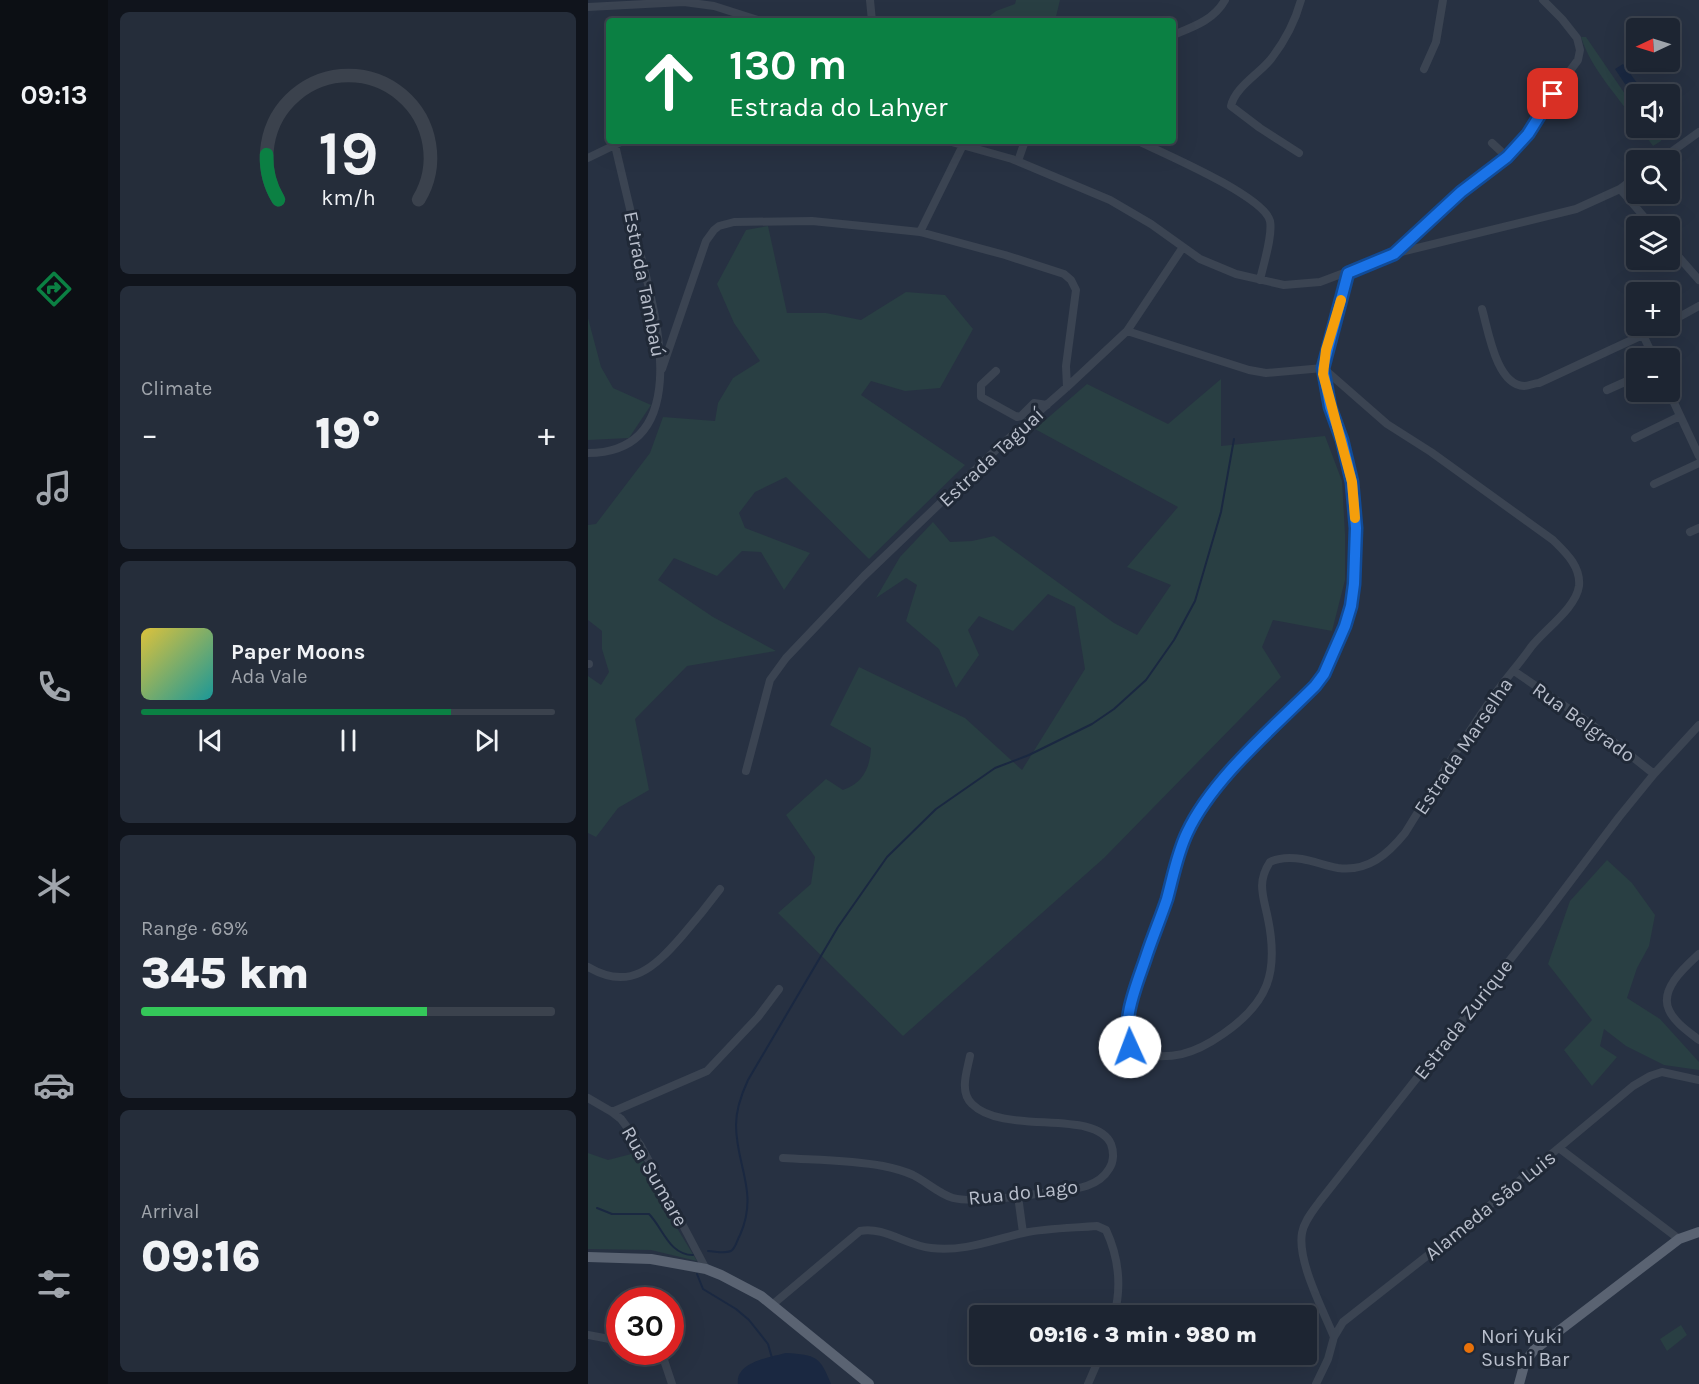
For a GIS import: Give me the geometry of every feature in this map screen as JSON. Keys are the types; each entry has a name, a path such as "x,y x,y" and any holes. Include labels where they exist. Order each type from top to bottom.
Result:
{"main road":[{"path":"1519,1384 1525,1362 1534,1350 1679,1239 1699,1232"},
{"path":"588,1257 635,1257 706,1269 736,1282 772,1305 869,1384"}],"street":[{"path":"870,0 872,18"},
{"path":"1176,34 1209,19 1225,0"},
{"path":"1299,153 1231,106 1235,96 1269,61 1287,37 1297,14 1300,0"},
{"path":"1424,69 1436,42 1443,0"},
{"path":"1394,254 1461,192 1507,157 1528,134 1546,103 1580,55 1577,38 1543,0"},
{"path":"588,7 684,2 714,6 751,18"},
{"path":"1674,150 1699,132"},
{"path":"1492,143 1507,157"},
{"path":"588,158 617,144"},
{"name":"Estrada Tambaú","path":"588,453 623,448 636,438 655,408 662,369 658,330 619,144"},
{"path":"959,144 1018,161 1110,200 1151,224 1200,259 1236,274 1284,285 1320,282 1394,254 1576,210 1626,184"},
{"path":"1018,161 1024,144"},
{"path":"1144,144 1220,181 1265,211 1270,226 1260,280"},
{"path":"920,232 963,145"},
{"path":"1620,189 1643,216"},
{"path":"662,369 709,235 719,226 757,221 812,221 920,232 1064,274 1071,280 1076,291 1066,366 1067,387"},
{"name":"Estrada Taguaí","path":"746,771 770,680 786,658 864,576 1000,446 1127,331 1183,247"},
{"path":"1680,259 1699,280"},
{"path":"1127,331 1249,370 1274,372 1323,368 1348,273"},
{"path":"1680,316 1699,306"},
{"path":"1482,309 1497,361 1507,377 1524,386 1539,382 1641,336"},
{"name":"Estrada Marselha","path":"1323,368 1387,424 1431,452 1553,540 1569,556 1578,573 1580,583 1578,592 1566,610 1532,646 1492,699 1405,833 1391,850 1377,861 1349,869 1295,858 1283,858 1270,862 1261,882 1261,893 1270,931 1271,976 1263,997 1245,1018 1196,1051 1168,1057 1136,1054 1130,1047 1128,1038 1133,996 1187,832 1228,774 1315,686 1324,674 1345,626 1351,606 1356,528 1352,482 1342,440 1330,407 1323,368"},
{"path":"996,371 981,386 981,397 1017,417 1034,403 1047,405"},
{"path":"1607,390 1626,381"},
{"path":"1674,402 1699,456"},
{"path":"1635,438 1680,416"},
{"path":"1654,484 1699,463"},
{"path":"1690,532 1699,528"},
{"name":"Rua Belgrado","path":"1514,671 1591,724 1654,774"},
{"name":"Estrada Zurique","path":"1334,1336 1308,1274 1302,1239 1305,1223 1654,774 1699,725"},
{"path":"588,967 605,975 616,977 630,976 649,969 662,960 720,889"},
{"path":"1699,954 1677,976 1670,989 1667,1003 1671,1014 1699,1040"},
{"path":"612,1112 707,1071 738,1040 779,989"},
{"name":"Rua do Lago","path":"783,1158 882,1166 912,1175 952,1197 965,1199 1018,1196 1085,1186 1103,1178 1111,1166 1113,1154 1111,1144 1103,1133 1082,1125 1017,1121 983,1112 971,1104 966,1095 965,1083 970,1056"},
{"name":"Alameda São Luis","path":"1316,1384 1328,1359 1334,1336 1343,1322 1465,1226 1633,1086 1650,1076 1665,1072 1699,1080"},
{"name":"Rua Sumare","path":"588,1098 621,1119 641,1146 706,1269"},
{"path":"1559,1148 1679,1239"},
{"path":"1018,1196 1023,1233"},
{"path":"772,1305 860,1231 871,1229 928,1248 944,1250 966,1248 1023,1233 1097,1226 1106,1230 1116,1256 1119,1279 1117,1305"},
{"path":"588,1335 606,1338"},
{"path":"666,1365 672,1384"},
{"path":"1088,1384 1096,1365"}],"green space":[{"path":"1016,0 1060,0 1056,18 987,18 996,11 1015,4"},
{"path":"1581,37 1586,37 1626,95 1626,109 1598,71"},
{"path":"1647,138 1661,138 1661,141 1653,146"},
{"path":"768,226 787,313 826,313 861,320 906,292 945,295 973,329 940,388 905,391 871,381 861,395 965,465 869,559 786,477 755,492 739,513 745,528 810,553 784,590 761,552 742,551 717,576 674,558 658,580 713,617 776,651 687,666 635,719 649,790 618,808 596,837 588,833 588,676 601,685 609,672 602,649 602,631 588,620 588,525 596,524 650,453 663,417 715,421 718,403 733,378 760,361 734,323 717,284 746,230"},
{"path":"588,318 601,367 613,388 651,405 629,438 588,440"},
{"path":"1221,379 1221,446 1325,436 1342,481 1345,534 1345,580 1332,631 1273,620 1262,647 1281,677 1104,858 903,1036 778,913 811,884 815,857 786,815 826,779 843,790 850,787 864,774 869,762 871,748 830,725 859,667 965,718 1022,770 1085,669 1075,607 1048,594 1013,631 979,616 968,630 979,655 956,688 939,649 906,621 917,585 906,578 876,598 900,557 933,522 950,542 972,541 994,536 1114,623 1137,635 1171,585 1127,567 1178,507 1035,429 1087,384 1168,424"},
{"path":"1607,860 1632,883 1655,915 1649,946 1637,968 1627,998 1660,1019 1699,1062 1699,1070 1664,1065 1626,1046 1604,1029 1600,1046 1617,1057 1592,1086 1564,1050 1592,1020 1548,964 1570,901"},
{"path":"639,1152 663,1205 697,1261 651,1250 588,1249 588,1153 608,1160"},
{"path":"1681,1325 1687,1335 1667,1351 1660,1339"}],"water":[{"path":"1623,64 1626,72 1629,72 1638,84 1626,86 1615,69"},
{"path":"786,1353 811,1356 816,1359 824,1368 831,1384 738,1384 742,1370 748,1366"}],"waterway":[{"path":"708,1251 733,1250 745,1220 747,1192 737,1140 736,1119 748,1080 838,927 887,857 936,809 995,768 1029,755 1092,724 1114,709 1146,680 1174,640 1195,601 1221,512 1234,439"},
{"path":"597,1208 612,1214 649,1214 672,1246 678,1251 693,1255"},
{"path":"697,1274 703,1289 736,1309 749,1320 768,1344 772,1358"}],"slow traffic":[{"path":"1341,300 1326,350 1323,374 1352,482 1355,518"}],"place":[{"name":"Nori Yuki Sushi Bar","path":"1469,1348"}],"route":[{"path":"1130,1047 1128,1021 1133,996 1187,832 1207,800 1228,774 1315,686 1324,674 1345,626 1351,606 1356,528 1352,482 1323,374 1326,350 1348,273 1394,254 1461,192 1507,157 1528,134 1533,122 1553,94"}]}
